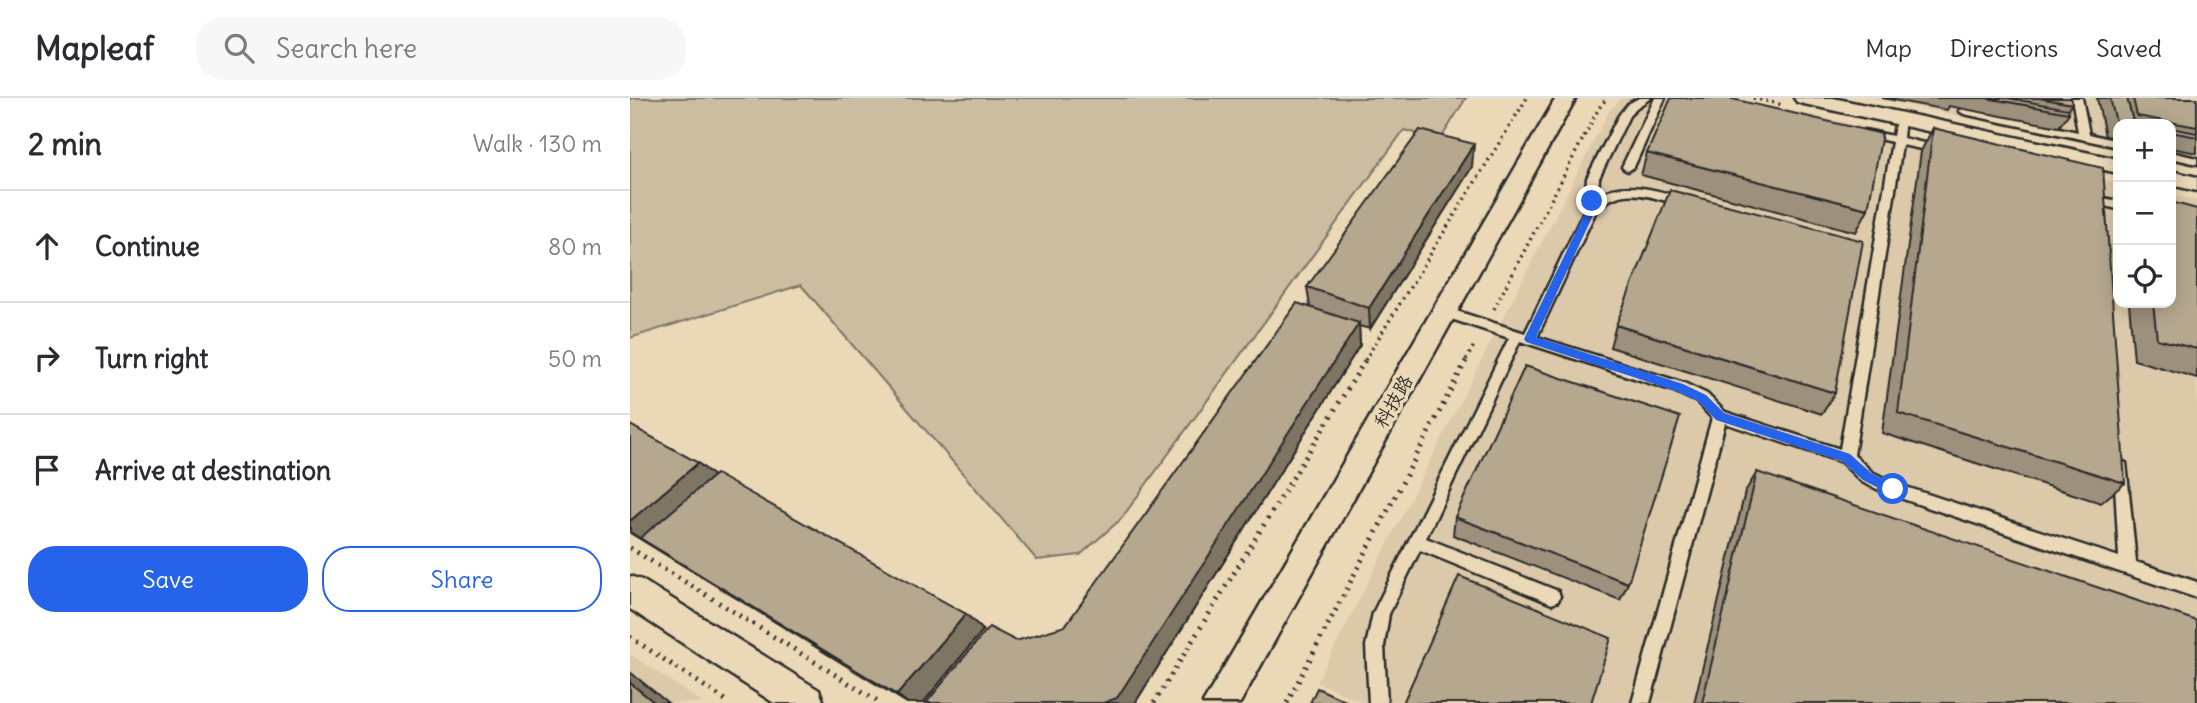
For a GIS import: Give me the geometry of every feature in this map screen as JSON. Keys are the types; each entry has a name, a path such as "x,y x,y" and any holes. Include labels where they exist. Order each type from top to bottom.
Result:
{"street":[{"name":"科技路","path":"1221,703 1566,98"},
{"path":"1804,98 1899,130 2113,165"},
{"path":"2176,179 2197,184"},
{"path":"630,591 806,703"}],"lane":[{"path":"1591,209 1594,178 1619,126 1628,110 1647,98"},
{"path":"1628,167 1660,98"},
{"path":"2077,98 2084,137"},
{"path":"1964,111 2113,143"},
{"path":"1846,457 1873,253 1899,130"},
{"path":"1857,131 1899,130 1952,153"},
{"path":"2176,156 2197,161"},
{"path":"2098,188 2104,202 2104,215"},
{"path":"1378,703 1376,629 1387,599 1591,209 1604,196 1626,190 1650,193 1690,204"},
{"path":"2104,202 2113,204"},
{"path":"1444,312 1679,387 1702,398 1720,416 1846,457 1867,477 1893,489 2197,590"},
{"path":"1641,703 1720,416"},
{"path":"2120,459 2128,567"},
{"path":"1415,541 1552,596"}],"path":[{"path":"1154,703 1527,98"},
{"path":"1488,319 1599,108 1607,98"},
{"path":"1287,703 1475,344"},
{"path":"630,548 881,703"},
{"path":"630,637 730,703"}],"shaded area":[{"path":"630,98 1466,98 1440,140 1404,130 1121,519 1080,555 1037,560 801,285 630,338"},
{"path":"1621,98 1734,98 2113,182 2113,308 2176,308 2176,196 2197,200 2197,703 1364,703 1317,682 1609,111"},
{"path":"1873,98 2197,98 2197,167 2176,163 2176,119 2113,119 2113,149"},
{"path":"630,654 703,703 630,703"}],"building":[{"path":"1671,98 1728,98 1882,134 1868,209 1647,153"},
{"path":"1986,98 2007,98 2068,109 2069,113"},
{"path":"2039,98 2071,98 2072,104"},
{"path":"2110,98 2127,98 2132,119 2115,119"},
{"path":"2133,98 2197,98 2197,127 2176,123 2176,119 2137,116"},
{"path":"1933,128 2103,168 2125,483 1898,413"},
{"path":"2176,129 2197,133 2197,137 2176,133"},
{"path":"1420,130 1474,144 1369,308 1307,287"},
{"path":"1670,190 1863,241 1835,393 1616,325"},
{"path":"2176,203 2197,209 2197,349 2157,339 2154,308 2176,308"},
{"path":"1297,303 1359,323 1117,698 1103,703 926,703 989,627 1016,641 1065,626"},
{"path":"1525,366 1680,417 1628,583 1455,517"},
{"path":"630,425 698,463 630,521"},
{"path":"1757,472 2197,621 2197,703 1702,703"},
{"path":"716,474 966,614 897,695 640,538"},
{"path":"1459,576 1611,638 1591,703 1403,703"},
{"path":"630,683 655,703 630,703"},
{"path":"1317,688 1350,703 1310,703"}],"route":[{"path":"1592,201 1591,209 1529,339 1679,387 1702,398 1720,416 1846,457 1867,477 1893,489"}]}
